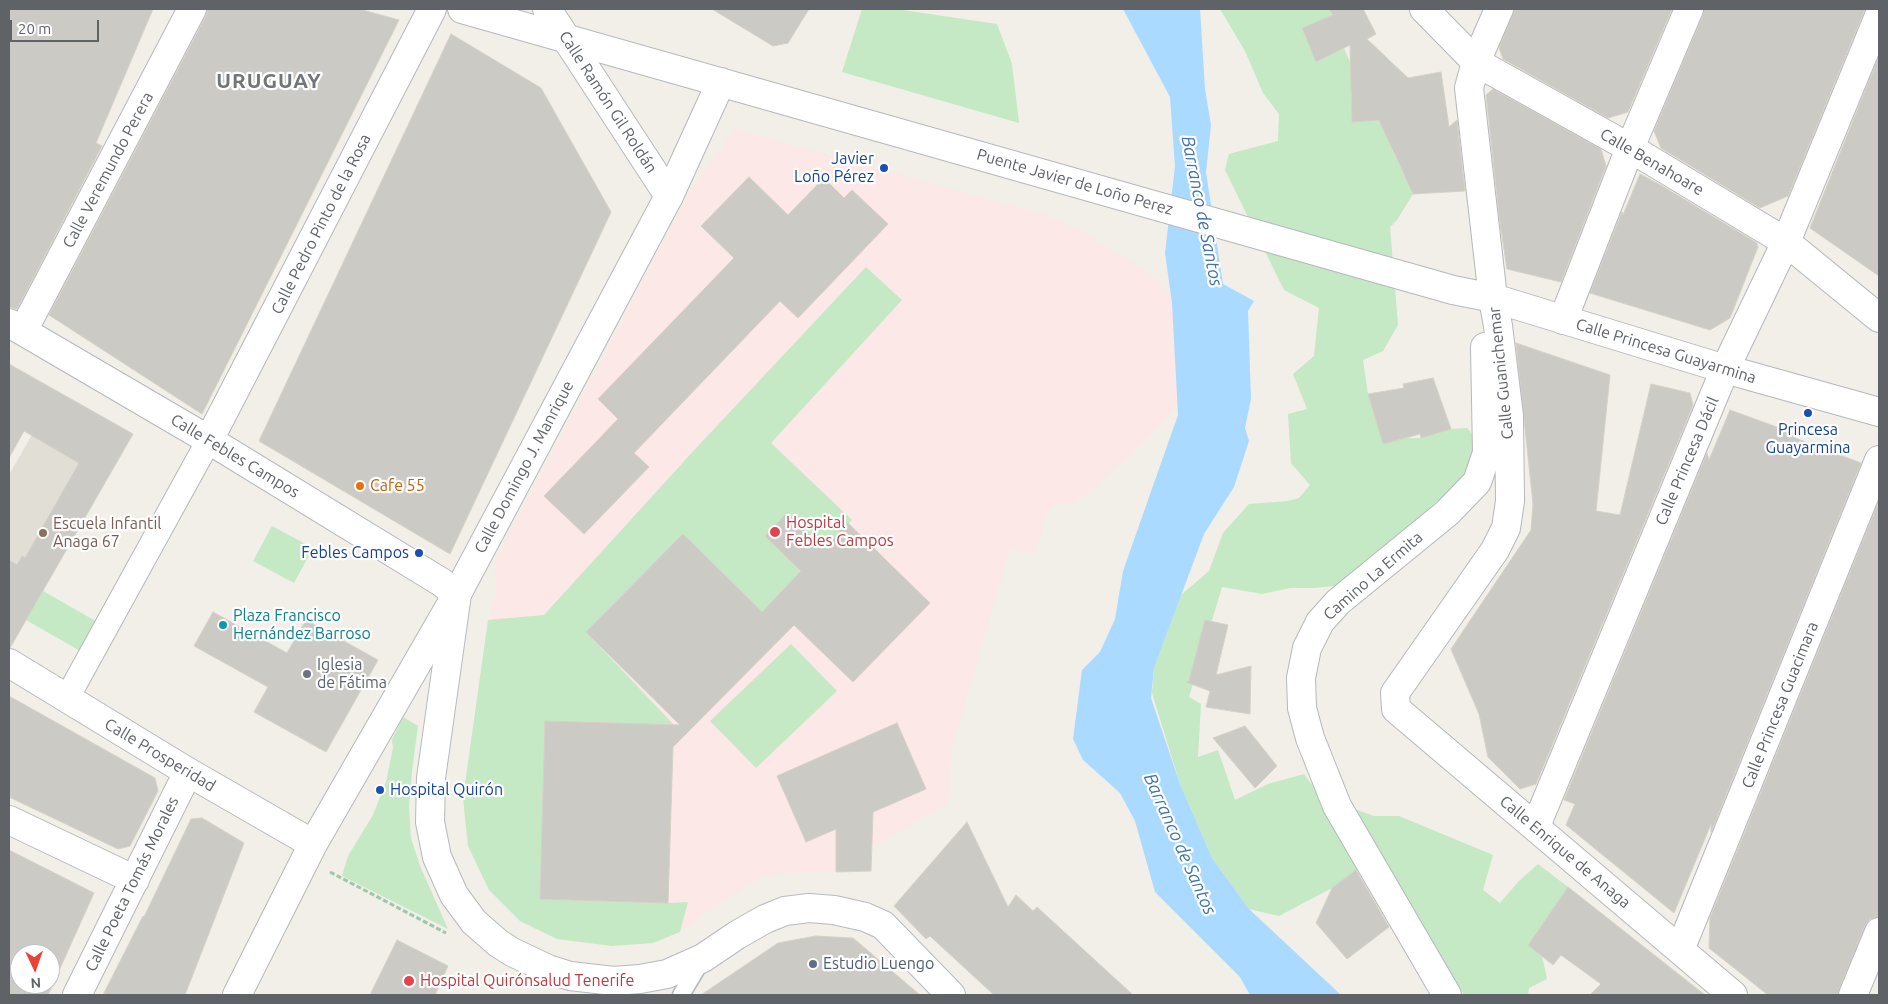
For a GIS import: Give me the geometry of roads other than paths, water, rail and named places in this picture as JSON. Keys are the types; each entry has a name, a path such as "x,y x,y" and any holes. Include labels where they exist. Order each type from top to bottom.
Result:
{"street":[{"name":"Calle Veremundo Perera","path":"16,327 192,9"},
{"name":"Calle Pedro Pinto de la Rosa","path":"209,440 432,9"},
{"name":"Puente Javier de Loño Perez","path":"462,9 1453,290"},
{"name":"Calle Ramón Gil Roldán","path":"547,9 669,196"},
{"name":"Calle Benahoare","path":"1424,9 1476,62 1630,148 1786,242 1879,318"},
{"name":"Calle Guanichemar","path":"1396,709 1395,693 1495,550 1506,528 1510,502 1509,416 1493,298 1469,88 1476,62 1498,9"},
{"path":"1563,320 1630,148 1688,9"},
{"name":"Calle Princesa Dácil","path":"1536,826 1725,370 1786,242 1879,16"},
{"name":"Calle Domingo J. Manrique","path":"237,995 309,851 457,594 669,196 722,82"},
{"name":"Calle Princesa Guayarmina","path":"1453,290 1493,298 1725,370 1879,412"},
{"name":"Camino La Ermita","path":"1447,995 1337,806 1310,738 1302,708 1301,678 1306,648 1320,622 1338,602 1447,513 1477,482 1487,453 1485,340 1498,326"},
{"name":"Calle Febles Campos","path":"16,327 209,440 441,582 457,594"},
{"path":"1841,402 1879,393"},
{"path":"67,698 209,440"},
{"name":"Calle Princesa Guacimara","path":"1680,950 1879,460"},
{"path":"457,594 431,778 430,822 437,857 454,895 474,922 505,948 570,976 614,981 640,979 667,974 703,958 737,934 778,914 809,908 834,910 865,916 883,925 951,995"},
{"name":"Calle Prosperidad","path":"9,663 188,772 309,851"},
{"name":"Calle Enrique de Anaga","path":"1396,709 1733,995"},
{"name":"Calle Poeta Tomás Morales","path":"77,995 188,772"},
{"path":"9,820 134,880"},
{"path":"1853,995 1879,932"}],"lane":[{"path":"681,995 703,958"}],"water":[{"name":"Barranco de Santos","path":"1123,9 1200,9 1205,89 1211,125 1206,172 1223,284 1254,301 1248,311 1251,399 1245,428 1249,441 1234,487 1204,534 1154,668 1151,698 1180,784 1212,858 1249,909 1341,995 1250,995 1240,977 1155,892 1135,821 1120,793 1083,760 1073,739 1082,670 1100,652 1115,619 1123,571 1178,415 1172,303 1165,253 1175,166 1170,97"}],"place":[{"name":"Javier Loño Pérez","path":"884,168"},
{"name":"Princesa Guayarmina","path":"1808,413"},
{"name":"Cafe 55","path":"360,486"},
{"name":"Hospital Febles Campos","path":"775,532"},
{"name":"Escuela Infantil Anaga 67","path":"43,533"},
{"name":"Febles Campos","path":"419,553"},
{"name":"Plaza Francisco Hernández Barroso","path":"223,625"},
{"name":"Iglesia de Fátima","path":"307,674"},
{"name":"Hospital Quirón","path":"380,790"},
{"name":"Estudio Luengo","path":"813,964"},
{"name":"Hospital Quirónsalud Tenerife","path":"409,981"}],"district":[{"name":"URUGUAY","path":"269,81"}]}
